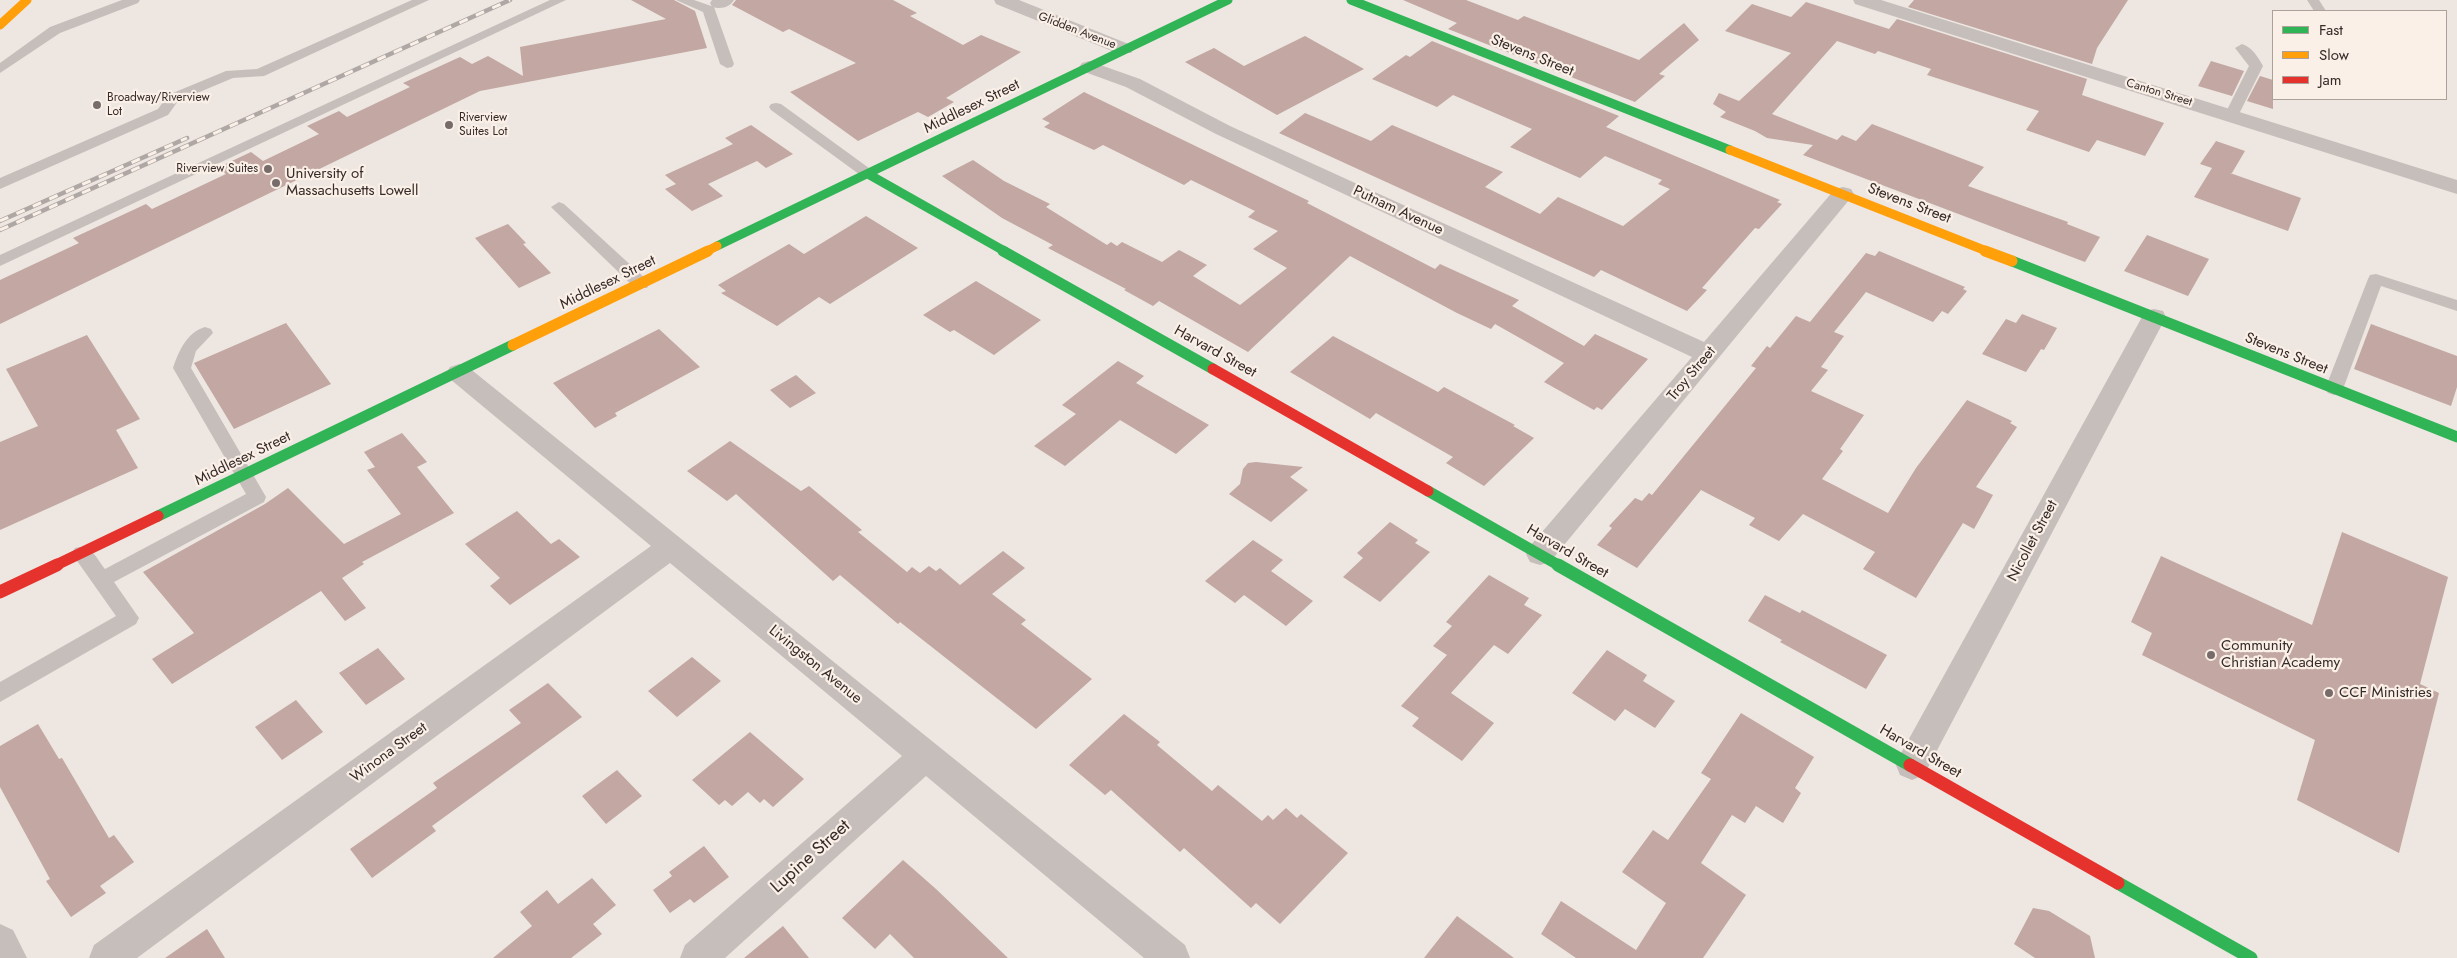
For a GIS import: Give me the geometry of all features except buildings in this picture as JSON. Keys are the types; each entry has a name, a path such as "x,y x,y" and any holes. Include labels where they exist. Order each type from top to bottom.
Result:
{"main road":[{"path":"0,25 27,0"},
{"name":"Middlesex Street","path":"0,592 459,373 1228,0"},
{"name":"Stevens Street","path":"1351,0 2457,437"},
{"name":"Harvard Street","path":"868,174 2251,958"}],"street":[{"name":"Glidden Avenue","path":"1003,0 1124,49"},
{"name":"Canton Street","path":"1862,0 2457,187"},
{"name":"Putnam Avenue","path":"1089,66 1133,83 1224,130 1708,354"},
{"name":"Troy Street","path":"1540,554 1843,194"},
{"name":"Nicollet Street","path":"1912,765 2154,317"},
{"name":"Livingston Avenue","path":"459,373 1172,958"},
{"name":"Winona Street","path":"107,958 671,547"},
{"name":"Lupine Street","path":"698,958 925,756"},
{"path":"0,942 9,958"}],"lane":[{"path":"0,69 55,30 134,0"},
{"path":"0,184 163,112 173,98 231,74 259,72 423,0"},
{"path":"0,261 560,0"},
{"path":"682,0 709,10 727,64"},
{"path":"2231,116 2256,66 2252,58 2242,48"},
{"path":"776,107 868,174"},
{"path":"559,207 641,284"},
{"path":"2334,389 2376,279 2457,306"},
{"path":"101,580 257,498 182,368 188,348 205,333"},
{"path":"0,694 129,618 82,553"}],"railway":[{"path":"0,230 510,0"},
{"path":"0,221 187,138"}],"traffic: fast":[{"path":"717,246 1228,0"},
{"path":"1351,0 1730,150"},
{"path":"868,174 1213,369"},
{"path":"2012,261 2457,437"},
{"path":"158,516 513,345"},
{"path":"1428,491 1910,765"},
{"path":"2118,883 2251,958"}],"traffic: slow":[{"path":"0,25 27,0"},
{"path":"1730,150 2012,261"},
{"path":"513,345 717,246"}],"traffic: jam":[{"path":"1213,369 1428,491"},
{"path":"0,592 158,516"},
{"path":"1910,765 2118,883"}],"place":[{"name":"Broadway/Riverview Lot","path":"97,105"},
{"name":"Riverview Suites Lot","path":"449,125"},
{"name":"Riverview Suites","path":"268,169"},
{"name":"University of Massachusetts Lowell","path":"276,183"},
{"name":"Community Christian Academy","path":"2211,655"},
{"name":"CCF Ministries","path":"2329,693"}]}
